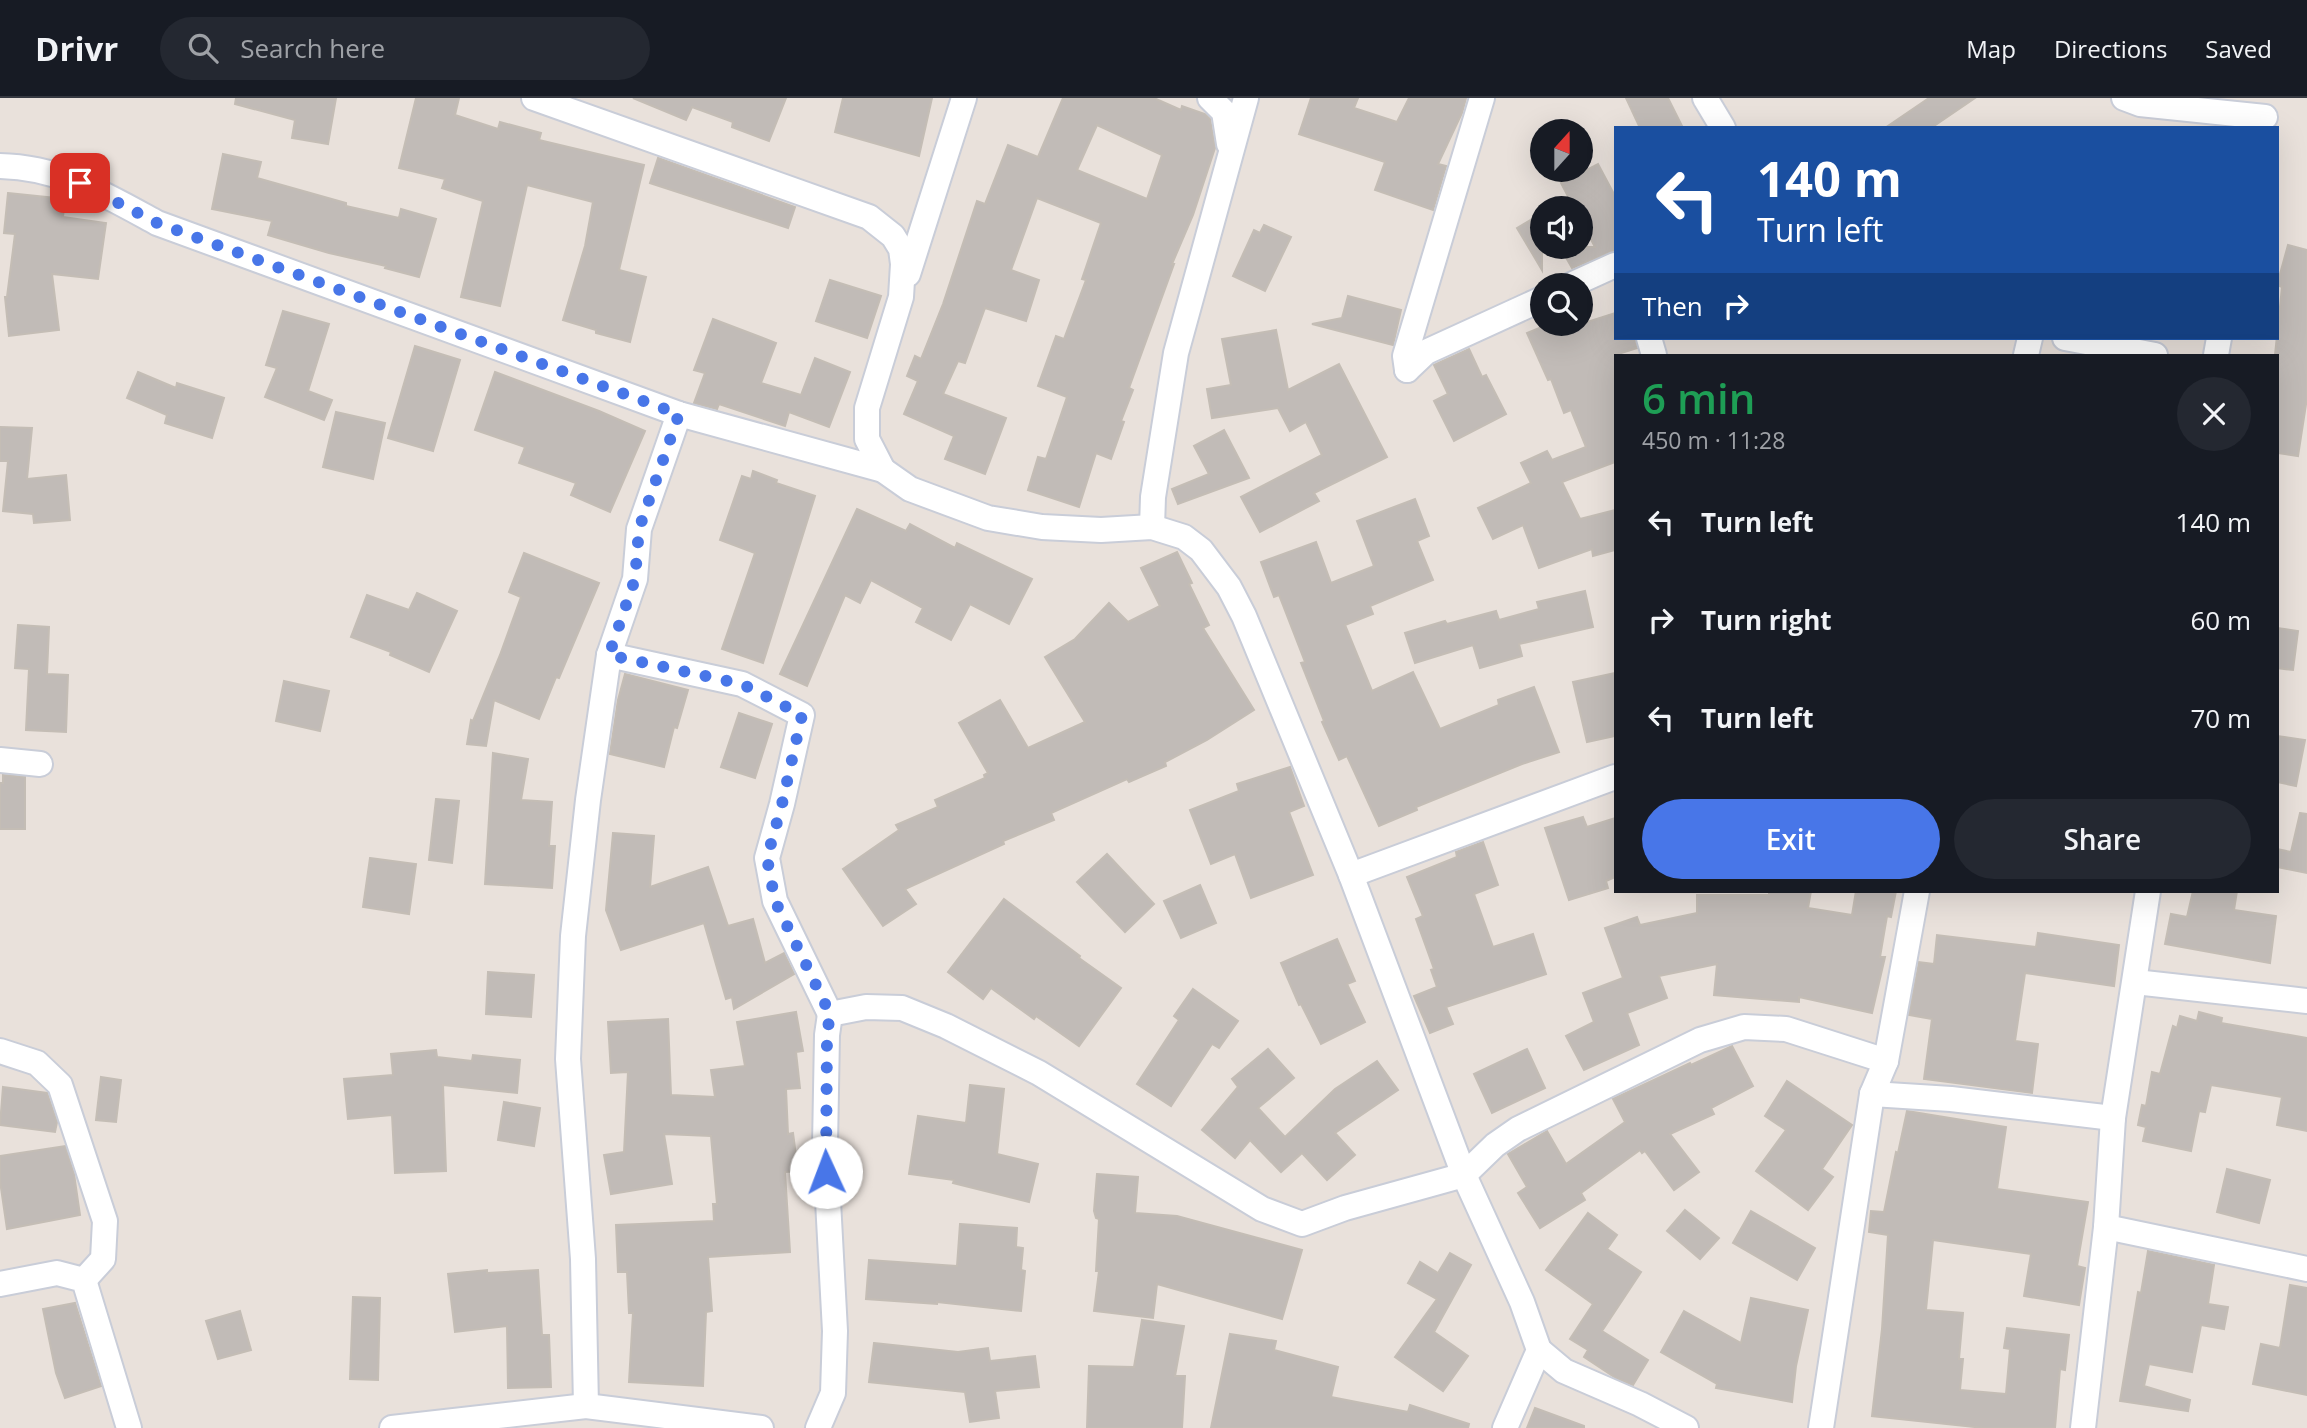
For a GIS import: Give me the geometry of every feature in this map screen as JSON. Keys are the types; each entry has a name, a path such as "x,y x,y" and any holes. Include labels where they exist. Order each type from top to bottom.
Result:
{"street":[{"path":"534,98 869,217 892,236 901,249 901,297"},
{"path":"883,470 867,439 867,408 964,98"},
{"path":"1210,98 1224,112 1231,152"},
{"path":"1152,527 1153,497 1176,353 1246,98"},
{"path":"1482,98 1405,356 1407,370 1426,352 1530,304"},
{"path":"1704,98 1722,126"},
{"path":"2124,98 2140,104 2265,114"},
{"path":"0,166 62,175 99,191 157,223 679,414 883,470 910,489 988,518 1042,527 1101,530 1152,527 1184,537 1201,550 1229,587 1244,616 1351,875 1464,1175 1522,1302 1539,1350 1564,1371 1640,1404 1686,1428"},
{"path":"1593,275 1614,265"},
{"path":"2076,340 2150,354"},
{"path":"586,1406 583,1259 568,1059 578,895 588,800 609,655 635,579 639,529 679,414"},
{"path":"609,655 742,684 802,715 767,858 775,901 830,1014 827,1035 825,1145 835,1343 833,1393 818,1428"},
{"path":"0,760 40,764"},
{"path":"1351,875 1614,777"},
{"path":"1821,1428 1872,1094 1886,1061 1917,893"},
{"path":"2083,1428 2106,1227 2113,1118 2148,893"},
{"path":"2136,982 2307,1001"},
{"path":"830,1014 866,1007 902,1007 946,1026 1040,1073 1262,1209 1302,1223 1345,1208 1464,1175 1495,1145 1518,1129 1700,1040 1744,1027 1786,1029 1886,1061"},
{"path":"0,1051 37,1063 60,1085 105,1222 103,1259 84,1280"},
{"path":"1872,1094 1951,1099 2113,1118"},
{"path":"2106,1227 2307,1269"},
{"path":"0,1284 57,1273 84,1280"},
{"path":"84,1280 129,1428"},
{"path":"1506,1428 1539,1350"},
{"path":"392,1428 586,1406 761,1428"}],"building":[{"path":"236,98 336,98 328,144 292,138 295,120 235,104"},
{"path":"416,98 459,98 455,115 498,129 500,122 541,133 539,140 644,165 619,270 646,277 630,342 563,320 585,246 593,202 527,185 500,306 461,297 483,201 442,188 445,179 399,168"},
{"path":"633,98 786,98 769,141 732,127 733,122 692,107 686,120"},
{"path":"843,98 932,98 919,156 835,132"},
{"path":"1063,98 1154,98 1181,110 1182,106 1205,114 1210,119 1215,148 1129,388 1133,390 1111,459 1096,453 1079,507 1028,490 1038,457 1046,459 1067,397 1038,386 1056,336 1064,339 1086,280 1082,279 1101,223 1037,198 1011,270 1039,280 1026,321 985,308 965,363 958,361 943,394 1006,418 985,474 945,459 954,436 904,414 918,381 907,376 915,356 921,359 943,304 977,201 985,204 1008,145 1038,157","holes":["1097,125 1162,155 1147,199 1077,170"]},
{"path":"1311,98 1358,98 1354,108 1397,122 1409,98 1466,98 1462,113 1438,164 1446,166 1433,210 1375,190 1385,162 1299,134"},
{"path":"1626,98 1668,98 1682,126 1639,126"},
{"path":"1929,98 1975,98 1934,126 1888,126"},
{"path":"223,154 261,162 257,178 346,203 346,206 399,218 401,209 436,219 419,277 268,235 272,221 212,209"},
{"path":"658,158 795,207 788,228 650,183"},
{"path":"1598,164 1614,194 1614,250 1572,268 1567,259 1593,259 1593,196 1568,196 1561,183 1593,182 1593,167"},
{"path":"8,193 65,199 63,217 106,223 98,279 52,274 59,330 9,336 5,297 15,234 4,233"},
{"path":"1530,220 1530,250 1517,228"},
{"path":"1264,225 1291,237 1265,291 1233,276 1254,230 1260,233"},
{"path":"2288,245 2307,250 2307,398 2298,456 2279,453 2279,354 2275,354 2277,340 2279,340 2282,287 2279,286"},
{"path":"1535,259 1542,259 1542,270"},
{"path":"830,280 881,296 867,338 816,321"},
{"path":"1348,296 1401,310 1393,345 1312,324 1342,318"},
{"path":"283,311 329,324 308,391 332,400 324,420 265,397 277,368 266,365"},
{"path":"1614,313 1614,340 1635,340 1637,348 1614,354 1614,462 1562,482 1580,519 1614,510 1614,550 1593,556 1592,549 1539,568 1523,525 1493,539 1478,508 1531,483 1521,463 1547,451 1552,460 1586,447 1571,410 1564,413 1551,379 1548,380 1527,333 1530,332 1530,336 1593,336 1593,320"},
{"path":"713,319 776,343 761,383 801,395 815,358 850,372 829,427 789,412 785,426 719,404 717,409 694,403 705,373 694,370"},
{"path":"1276,330 1288,390 1339,364 1387,457 1314,493 1319,501 1260,532 1241,497 1322,455 1306,422 1290,431 1278,408 1212,418 1207,389 1231,385 1222,339"},
{"path":"415,346 460,360 433,451 388,438"},
{"path":"1469,349 1482,377 1486,375 1506,414 1454,441 1434,401 1448,394 1434,365"},
{"path":"138,372 176,388 177,383 224,398 212,438 165,423 167,415 127,398"},
{"path":"495,372 645,431 610,512 571,495 576,483 519,463 525,447 475,430"},
{"path":"336,412 385,423 373,479 323,467"},
{"path":"0,427 32,428 27,479 66,475 70,520 34,523 33,514 3,511 8,461 0,461"},
{"path":"1224,430 1249,478 1178,504 1172,489 1209,474 1194,446"},
{"path":"753,471 777,480 776,483 815,496 763,663 722,649 755,553 720,540 742,476 751,479"},
{"path":"1415,499 1429,536 1417,541 1433,580 1370,606 1373,614 1345,625 1372,691 1413,672 1440,729 1499,705 1498,700 1534,687 1559,752 1416,807 1417,810 1379,826 1347,756 1339,760 1322,722 1324,721 1301,663 1305,662 1279,595 1274,597 1261,562 1316,542 1331,583 1372,567 1374,566 1357,521"},
{"path":"857,509 906,531 910,524 955,548 957,543 1032,579 1009,624 970,604 951,640 916,622 923,608 871,580 860,603 845,595 807,686 780,674"},
{"path":"1177,552 1209,625 1203,628 1254,710 1207,740 1165,762 1166,766 1129,782 1127,779 1051,813 1054,820 1003,841 1004,844 905,889 916,904 883,926 843,869 899,830 896,825 938,807 935,800 985,778 984,775 988,773 959,723 1000,700 1028,748 1085,722 1045,657 1075,639 1109,603 1128,622 1160,606 1141,568"},
{"path":"524,553 599,583 539,719 494,700 486,746 467,744 471,720 473,721 500,655 521,597 509,592"},
{"path":"1585,591 1593,627 1519,644 1522,656 1480,668 1473,645 1415,663 1405,633 1445,621 1447,624 1496,611 1499,620 1539,609 1537,602"},
{"path":"417,593 457,611 429,672 390,655 391,652 351,637 367,595 409,610"},
{"path":"18,625 49,627 47,674 68,675 66,732 26,730 29,669 15,668"},
{"path":"2279,628 2298,631 2293,670 2279,668"},
{"path":"1614,673 1614,736 1587,742 1573,682"},
{"path":"625,674 688,690 677,728 674,727 664,767 610,754"},
{"path":"284,681 329,691 320,731 276,721"},
{"path":"739,713 772,724 755,778 721,767"},
{"path":"2279,736 2305,740 2296,786 2279,782"},
{"path":"493,753 528,759 521,800 552,802 549,846 555,846 552,888 485,884"},
{"path":"1290,767 1304,806 1289,812 1313,875 1251,898 1235,854 1211,864 1190,810 1239,791 1237,784"},
{"path":"3,775 25,777 25,829 0,829 0,783 3,783"},
{"path":"436,799 459,801 452,863 429,860"},
{"path":"2300,813 2307,814 2307,873 2279,867 2279,849 2291,852"},
{"path":"1583,817 1587,827 1614,818 1614,877 1606,881 1608,888 1569,900 1545,828"},
{"path":"613,833 654,836 650,887 708,867 728,926 753,919 765,963 784,953 794,974 734,1009 732,997 726,999 704,923 621,950 606,910"},
{"path":"1483,842 1498,885 1474,894 1493,947 1533,934 1546,974 1446,1007 1453,1024 1430,1033 1414,996 1437,987 1431,970 1434,969 1416,919 1423,916 1407,877 1457,857 1456,852"},
{"path":"1107,854 1154,904 1125,932 1077,882"},
{"path":"370,858 416,864 409,914 363,907"},
{"path":"1200,885 1216,923 1181,938 1164,901"},
{"path":"1811,893 1808,908 1852,915 1856,893 1896,893 1891,917 1887,916 1880,957 1885,957 1872,1013 1799,997 1799,1002 1714,995 1717,964 1659,976 1667,998 1627,1013 1639,1045 1584,1070 1566,1036 1594,1022 1583,993 1623,978 1605,928 1637,917 1640,925 1697,913 1697,895"},
{"path":"2193,893 2237,893 2234,910 2276,916 2270,963 2165,944 2171,914 2187,917"},
{"path":"1004,899 1121,988 1079,1046 1036,1016 1034,1019 991,988 983,999 948,972"},
{"path":"2038,933 2119,945 2114,986 2025,973 2015,1041 2038,1044 2032,1093 1924,1079 1932,1019 1909,1015 1919,962 1934,964 1937,935 2036,947"},
{"path":"1337,939 1355,981 1347,984 1365,1022 1321,1044 1301,1004 1299,1005 1281,963"},
{"path":"488,972 534,975 531,1017 486,1014"},
{"path":"1193,989 1238,1021 1219,1048 1212,1044 1171,1106 1137,1084 1179,1020 1174,1016"},
{"path":"796,1012 803,1051 796,1052 800,1088 786,1089 788,1134 793,1133 798,1171 785,1172 790,1252 708,1257 712,1311 706,1312 703,1386 629,1382 633,1313 629,1313 627,1272 618,1272 616,1225 714,1221 713,1204 717,1204 711,1136 664,1134 672,1184 611,1194 604,1155 624,1152 628,1072 611,1073 608,1022 668,1019 671,1095 715,1097 711,1070 745,1066 737,1022"},
{"path":"2199,1012 2222,1018 2221,1023 2307,1038 2307,1131 2277,1125 2282,1097 2211,1085 2205,1112 2199,1111 2191,1151 2143,1141 2146,1127 2138,1125 2142,1105 2146,1106 2152,1072 2160,1074 2173,1026 2177,1028 2180,1016 2197,1021"},
{"path":"1732,1046 1753,1086 1711,1108 1714,1114 1670,1134 1699,1172 1674,1190 1645,1151 1642,1153 1640,1150 1581,1193 1585,1200 1540,1228 1518,1193 1527,1187 1508,1154 1547,1131 1566,1164 1625,1122 1613,1099"},
{"path":"1268,1049 1294,1078 1258,1108 1285,1137 1335,1089 1377,1061 1398,1090 1335,1133 1355,1155 1327,1180 1302,1153 1281,1172 1250,1140 1235,1158 1202,1130 1238,1087 1232,1079"},
{"path":"1527,1049 1545,1088 1492,1113 1474,1074"},
{"path":"436,1050 437,1057 472,1061 473,1055 520,1060 517,1093 443,1085 446,1171 395,1173 392,1115 348,1119 344,1079 393,1075 391,1054"},
{"path":"101,1077 121,1080 116,1122 96,1120"},
{"path":"1787,1081 1852,1125 1822,1169 1833,1177 1808,1210 1756,1171 1786,1130 1765,1116"},
{"path":"970,1085 1004,1089 997,1154 1038,1164 1029,1202 953,1183 954,1180 909,1174 918,1116 966,1123"},
{"path":"3,1087 47,1093 57,1122 55,1132 0,1125"},
{"path":"504,1102 540,1108 534,1146 498,1140"},
{"path":"1907,1111 2006,1127 1997,1189 2088,1202 2077,1266 2085,1268 2079,1305 2024,1296 2031,1254 1933,1240 1926,1310 1963,1313 1959,1359 1963,1359 1960,1390 2006,1394 2010,1349 2004,1348 2007,1328 2069,1335 2065,1370 2060,1369 2055,1428 1984,1428 1872,1416 1882,1329 1888,1235 1869,1232 1871,1211 1884,1212"},
{"path":"65,1146 74,1174 80,1215 7,1229 0,1181 0,1156"},
{"path":"2227,1169 2270,1180 2259,1223 2217,1212"},
{"path":"1097,1174 1138,1177 1135,1213 1177,1216 1302,1250 1282,1319 1157,1284 1153,1318 1094,1311 1099,1271 1096,1271 1099,1219 1094,1211"},
{"path":"1685,1210 1719,1238 1700,1259 1667,1231"},
{"path":"1751,1211 1815,1248 1797,1280 1733,1243"},
{"path":"1588,1213 1617,1235 1607,1249 1641,1272 1602,1331 1648,1360 1633,1385 1616,1378 1584,1357 1588,1350 1570,1339 1593,1304 1546,1270"},
{"path":"960,1224 1017,1228 1016,1247 1023,1248 1021,1270 1025,1271 1021,1311 937,1302 866,1299 869,1260 957,1266"},
{"path":"2148,1251 2214,1265 2208,1304 2228,1307 2224,1329 2201,1325 2192,1372 2149,1364 2144,1386 2190,1400 2188,1411 2120,1401 2138,1292 2141,1293"},
{"path":"1450,1253 1471,1265 1434,1332 1468,1356 1443,1391 1395,1357 1437,1299 1408,1283 1420,1262 1438,1273"},
{"path":"487,1270 487,1273 538,1270 542,1335 549,1335 551,1387 508,1388 507,1326 455,1332 448,1274"},
{"path":"2290,1285 2307,1288 2307,1395 2253,1384 2261,1344 2280,1348"},
{"path":"353,1297 380,1298 378,1380 350,1379"},
{"path":"1751,1298 1808,1310 1796,1366 1792,1402 1716,1388 1717,1384 1661,1352 1684,1311 1741,1343"},
{"path":"75,1303 101,1386 65,1398 56,1373 43,1309"},
{"path":"240,1311 251,1350 218,1359 206,1321"},
{"path":"1142,1320 1184,1326 1175,1376 1185,1376 1182,1428 1087,1428 1089,1366 1134,1367"},
{"path":"1230,1334 1276,1341 1274,1350 1338,1367 1331,1397 1408,1412 1410,1405 1469,1424 1468,1428 1211,1428"},
{"path":"874,1343 958,1352 988,1348 990,1361 1035,1356 1039,1387 995,1391 999,1418 970,1422 965,1392 869,1382"},
{"path":"1535,1408 1584,1426 1584,1428 1527,1428"}],"route":[{"path":"80,183 157,223 679,414 639,529 635,579 609,655 742,684 802,715 767,858 775,901 830,1014 827,1035 826,1172"}]}
